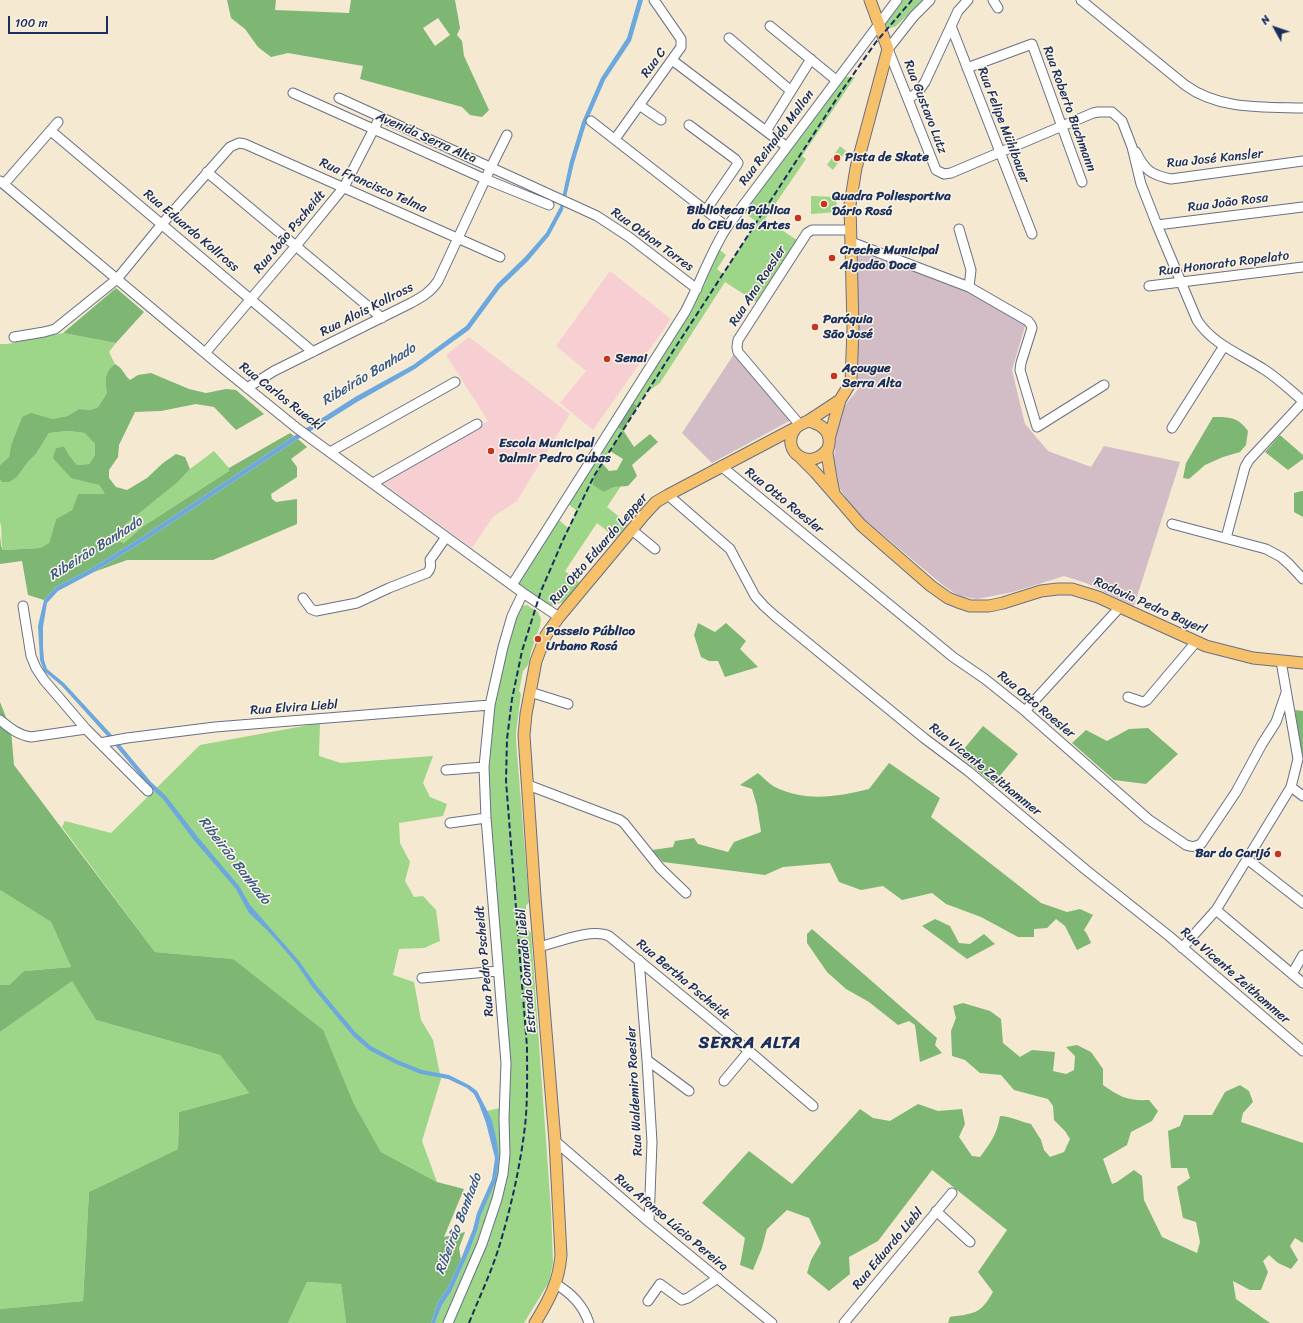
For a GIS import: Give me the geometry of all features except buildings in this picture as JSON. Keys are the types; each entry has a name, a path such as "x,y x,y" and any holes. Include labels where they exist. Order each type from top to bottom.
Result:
{"main road":[{"path":"870,0 878,25 888,48"},
{"name":"Rua Otto Eduardo Lepper","path":"559,617 656,502 721,466 801,425 840,400 849,388 852,375 850,205 856,168 888,48"},
{"name":"Rua Otto Eduardo Lepper","path":"828,444 840,400"},
{"path":"801,425 820,425 824,428 828,444 822,456 816,459 808,460 801,458 796,454 793,449 791,438 801,425"},
{"name":"Rua Otto Eduardo Lepper","path":"766,443 777,441 784,442 793,449"},
{"name":"Rodovia Pedro Bayerl","path":"828,444 831,482 835,496"},
{"name":"Rodovia Pedro Bayerl","path":"801,458 815,472 854,518 926,582 941,593 958,602 970,606 989,606 1041,591 1066,588 1090,594 1196,642 1242,656 1303,663"},
{"name":"Estrada Conrado Liebl","path":"535,1323 550,1298 556,1284 561,1250 555,1141 539,947 524,734 536,661 542,643 550,628 559,617"}],"street":[{"name":"Rua C","path":"615,139 681,47 682,43 654,0"},
{"name":"Rua Reinaldo Mallon","path":"512,585 667,340 696,289 718,242 727,227 897,0"},
{"path":"888,48 914,16 930,0"},
{"path":"908,99 916,94 923,86 958,11 968,0"},
{"path":"993,0 998,8"},
{"path":"1081,0 1203,96 1227,104 1265,108 1303,108"},
{"path":"770,26 836,80"},
{"name":"Rua Felipe Mühlbauer","path":"951,26 1032,234"},
{"path":"729,38 791,91"},
{"name":"Rua Roberto Buchmann","path":"967,68 1032,44 1082,182"},
{"name":"Rua Gustavo Lutz","path":"888,48 934,167 940,173 951,173 1000,152"},
{"path":"766,131 811,59"},
{"path":"672,60 787,147"},
{"name":"Avenida Serra Alta","path":"293,93 485,179 549,205"},
{"name":"Avenida Serra Alta","path":"339,98 556,196 570,205"},
{"path":"639,105 661,120"},
{"path":"1000,152 1094,113 1107,112 1117,115 1122,120 1128,136 1138,175 1157,225 1180,282 1201,327 1215,340 1265,370 1303,402 1249,460 1245,467 1226,538"},
{"name":"Rua João Pscheidt","path":"205,353 296,247 344,187 380,117"},
{"path":"592,120 727,227"},
{"path":"2,182 58,122"},
{"path":"690,125 738,163 706,210"},
{"name":"Rua Eduardo Kollross","path":"51,131 313,352"},
{"name":"Rua Alois Kollross","path":"247,388 267,375 419,299 433,288 438,281 507,135"},
{"name":"Rua José Kansler","path":"1128,136 1146,169 1152,174 1171,180 1303,161"},
{"name":"Rua Francisco Telma","path":"207,172 234,144 245,144 500,257"},
{"path":"14,337 55,329 117,279 207,172 382,318"},
{"name":"Rua Carlos Rueckl","path":"2,182 205,353 298,429 523,593 559,617"},
{"name":"Rua Othon Torres","path":"570,205 597,216 616,228 696,289"},
{"name":"Rua João Rosa","path":"1157,225 1303,207"},
{"path":"959,229 971,270 969,287"},
{"name":"Rua Ana Roesler","path":"801,425 738,352 738,340 807,233 812,230 851,230"},
{"path":"851,242 969,287 1028,321 1032,328 1020,370 1037,427 1104,385"},
{"name":"Rua Honorato Ropelato","path":"1149,286 1303,267"},
{"path":"1172,428 1224,346"},
{"path":"330,452 455,382"},
{"path":"373,483 477,424"},
{"name":"Rua Otto Roesler","path":"721,466 953,657 985,679 1025,711 1148,819 1186,845 1192,847 1201,844 1236,792 1262,744 1276,722 1286,693"},
{"name":"Rua Vicente Zeithammer","path":"668,495 730,549 755,596 775,616 924,738 968,771 1182,948 1303,1051"},
{"path":"1172,524 1266,549 1281,557 1303,580"},
{"path":"632,530 655,549"},
{"path":"302,598 311,609 316,611 357,603 427,573 431,566 430,560 446,537"},
{"name":"Rua Pedro Pscheidt","path":"448,1323 482,1244 497,1199 503,1174 505,1154 504,1118 506,1063 486,818 484,767 490,705 502,647 512,616 523,593"},
{"path":"23,606 31,656 36,668 54,693 86,729 104,742 148,791"},
{"path":"1025,711 1120,607"},
{"path":"1128,697 1143,702 1147,700 1196,642"},
{"path":"1182,948 1216,910 1291,787 1298,759 1281,661"},
{"path":"530,692 568,704"},
{"name":"Rua Elvira Liebl","path":"104,742 215,727 490,705"},
{"path":"0,720 15,732 31,737 86,729"},
{"path":"446,770 484,767"},
{"path":"528,785 620,820 660,868 686,893"},
{"path":"1291,787 1303,796"},
{"path":"450,823 486,818"},
{"path":"1247,859 1303,903"},
{"path":"1216,910 1303,983"},
{"name":"Rua Bertha Pscheidt","path":"539,947 586,934 599,933 609,936 749,1051 813,1106"},
{"path":"1292,974 1303,955"},
{"name":"Rua Waldemiro Roesler","path":"639,960 652,1142 649,1222"},
{"path":"422,978 498,971"},
{"path":"724,1081 749,1051"},
{"path":"647,1060 689,1091"},
{"name":"Rua Afonso Lúcio Pereira","path":"555,1141 649,1222 772,1323"},
{"name":"Rua Eduardo Liebl","path":"844,1323 952,1193"},
{"path":"936,1211 970,1242"},
{"path":"648,1301 660,1284 682,1300 688,1298 718,1278"},
{"path":"556,1284 578,1301 585,1312 589,1323"}],"shaded area":[{"path":"857,251 962,289 1026,323 1012,370 1025,424 1048,451 1091,467 1104,446 1180,462 1134,606 1086,583 1064,576 1013,592 977,599 959,596 944,586 865,520 851,505 840,489 834,460 837,428 843,408 858,389"},
{"name":"Senai","path":"610,271 671,319 593,430 560,403 586,371 556,346"},
{"name":"Escola Municipal Dalmir Pedro Cubas","path":"469,337 570,414 517,501 493,517 472,548 381,482 488,421 446,355"},
{"path":"734,354 793,419 712,463 682,433"}],"green space":[{"path":"227,0 276,0 275,10 349,13 351,0 455,0 460,28 457,35 462,41 464,56 489,110 482,117 470,115 462,107 360,79 363,66 288,53 271,57 258,47 245,29 231,18","holes":["438,18 450,35 435,46 423,28"]},
{"path":"900,0 924,0 895,27 889,28 883,22"},
{"path":"845,77 855,77 802,156 806,159 765,219 797,240 756,302 725,282 660,383 646,393 638,406 631,402 719,249 726,255 717,269 723,274 757,222 743,212"},
{"name":"Pista de Skate","path":"840,146 846,151 833,170 827,165"},
{"name":"Quadra Poliesportiva Dário Rosá","path":"811,196 837,197 836,212 811,214"},
{"path":"116,288 144,312 116,343 63,333"},
{"path":"63,333 116,343 109,352 115,364 111,367 106,377 107,393 98,407 91,410 79,409 67,416 52,419 22,417 11,445 9,457 0,465 0,344 7,344"},
{"path":"115,364 130,380 138,375 151,373 189,389 206,393 226,389 236,390 264,414 236,430 214,407 196,404 161,411 135,412 119,445 118,457 109,470 109,478 116,487 127,490 147,478 163,463 176,454 185,457 190,469 178,482 126,524 119,534 119,541 124,543 142,527 229,471 229,468 290,433 294,436 139,539 92,568 56,587 44,600 28,595 22,561 0,564 0,536 3,550 40,548 49,543 56,519 72,510 78,494 105,494 99,485 71,478 53,458 56,448 64,446 77,465 89,464 95,455 95,444 85,433 68,431 49,433 36,454 17,477 9,482 2,482 0,480 0,465 9,457 11,445 22,417 31,413 52,419 67,416 79,409 91,410 98,407 107,393 107,374 111,367"},
{"path":"631,402 638,406 623,430 616,427"},
{"path":"1213,417 1229,418 1237,420 1241,423 1248,431 1246,445 1240,452 1223,457 1205,465 1189,479 1183,478 1186,463"},
{"path":"616,427 623,430 594,476 604,492 614,487 621,486 607,507 628,524 616,538 597,523 565,571 580,583 564,602 551,606 519,586 519,582 558,519 568,528 577,511 568,504"},
{"path":"623,430 634,447 650,434 658,442 632,465 637,476 628,486 614,487 604,492 593,485 594,476 602,463 609,471 617,470 623,459 610,451"},
{"path":"68,431 86,433 95,444 95,455 89,464 77,465 64,446 56,448 86,481 99,485 106,495 78,494 72,510 56,519 49,543 40,548 3,550 0,522 0,480 2,482 17,477 36,454 49,433"},
{"path":"1280,435 1303,455 1303,459 1288,470 1265,452"},
{"path":"298,439 307,447 291,459 297,467 297,477 271,494 272,499 276,502 297,499 297,524 213,560 127,560 94,572 141,543"},
{"path":"214,451 229,468 229,471 142,527 124,543 119,541 119,534 126,524 178,482 190,469"},
{"path":"1303,491 1303,517 1294,512 1294,493"},
{"path":"527,605 538,612 541,619 528,665 523,671 519,691 521,694 516,740 529,902 526,906 527,929 531,933 551,1210 553,1263 549,1282 524,1323 435,1323 442,1305 451,1292 469,1252 481,1215 496,1181 499,1159 492,1120 487,1111 504,1107 486,818 488,723 517,607"},
{"path":"698,623 715,632 726,623 746,641 740,649 758,667 725,677 718,661 709,661 701,657 694,635"},
{"path":"0,702 11,730 14,765 155,952 233,959 323,1030 353,1102 381,1152 437,1182 464,1189 444,1237 465,1232 459,1248 461,1259 447,1289 438,1302 431,1323 346,1323 341,1284 307,1282 288,1323 0,1323 0,1309 83,1301 89,1192 178,1149 179,1112 249,1093 220,1055 96,1020 72,981 0,1032 0,985 9,985 24,971 71,967 51,922 0,890"},
{"path":"1295,710 1303,711 1303,758 1302,757"},
{"path":"320,723 319,756 341,763 433,756 423,783 430,797 447,804 443,816 399,823 400,843 410,862 405,881 414,897 423,896 436,910 440,941 424,948 399,949 393,975 414,982 421,1020 433,1040 441,1079 422,1141 437,1182 381,1152 353,1102 233,959 155,952 62,827 65,821 111,833 200,745"},
{"path":"983,726 1018,754 993,784 959,755"},
{"path":"1148,728 1178,754 1146,784 1114,780 1072,743 1086,730 1107,741 1129,729"},
{"path":"889,763 940,798 931,817 1041,903 1067,912 1080,909 1093,915 1084,930 1091,943 1077,950 1065,926 1056,919 1047,928 1034,929 1034,937 1018,937 981,917 946,904 932,893 902,900 883,886 861,890 839,882 830,863 783,867 765,875 663,862 652,850 673,847 675,841 694,838 698,844 728,852 734,842 761,832 757,806 752,789 740,785 758,773 773,786 787,792 798,795 822,797 869,789"},
{"path":"0,890 51,922 71,967 24,971 9,985 0,985"},
{"path":"935,919 950,926 959,943 970,944 984,934 995,944 967,959 922,926"},
{"path":"812,929 937,1038 935,1045 942,1053 920,1062 915,1025 909,1021 898,1025 869,1002 846,989 827,972 807,943 807,934"},
{"path":"72,980 96,1020 220,1055 249,1093 179,1112 178,1149 89,1192 83,1301 0,1309 0,1032"},
{"path":"963,1003 990,1011 1001,1019 1003,1043 1020,1057 1032,1050 1055,1052 1053,1071 1066,1074 1074,1070 1075,1056 1066,1047 1077,1045 1091,1052 1103,1069 1103,1085 1114,1093 1130,1099 1149,1100 1158,1111 1152,1121 1131,1132 1127,1145 1103,1159 1112,1184 1134,1170 1142,1176 1144,1200 1162,1237 1197,1253 1200,1242 1196,1222 1183,1218 1177,1187 1190,1178 1187,1168 1171,1168 1168,1131 1180,1126 1184,1115 1212,1115 1225,1092 1240,1085 1249,1091 1253,1102 1243,1113 1241,1122 1303,1143 1303,1243 1295,1238 1290,1246 1298,1260 1291,1269 1278,1263 1269,1255 1263,1261 1268,1272 1261,1290 1250,1290 1233,1281 1236,1299 1270,1323 948,1323 950,1317 976,1312 988,1300 993,1292 978,1272 1007,1230 932,1170 878,1241 849,1257 850,1274 829,1291 807,1273 811,1260 821,1243 809,1218 787,1210 767,1229 762,1248 753,1270 740,1265 745,1238 702,1203 749,1151 792,1184 860,1109 873,1118 890,1121 918,1104 938,1111 962,1109 965,1124 959,1137 972,1156 980,1157 987,1147 993,1138 1000,1116 1031,1124 1041,1140 1044,1150 1050,1157 1064,1152 1070,1139 1065,1131 1054,1120 1053,1106 1048,1099 1014,1090 1001,1075 980,1073 965,1060 952,1056 951,1031 956,1018 953,1006"},
{"path":"307,1282 341,1284 346,1323 288,1323"}],"water":[{"path":"638,0 643,0 631,41 605,80 586,124 574,163 563,210 549,236 528,261 500,288 469,330 415,369 357,402 298,439 141,543 94,572 58,591 47,603 43,627 44,660 47,669 64,683 112,735 151,782 166,796 239,886 250,905 299,961 316,985 356,1033 371,1046 397,1060 422,1070 449,1075 469,1085 477,1091 492,1120 497,1142 499,1159 496,1181 481,1215 469,1252 451,1292 442,1305 435,1323 431,1323 438,1302 447,1289 461,1259 473,1229 477,1213 492,1179 495,1158 486,1123 474,1094 467,1088 448,1079 421,1074 396,1064 369,1050 353,1036 313,988 296,963 268,931 249,913 236,889 193,839 163,799 148,785 109,738 62,686 44,671 40,660 38,626 44,600 56,587 92,568 139,539 355,397 413,365 466,326 497,284 525,257 546,233 560,207 570,161 582,122 601,78 627,38"}],"railway":[{"path":"469,1323 492,1266 503,1233 517,1177 526,1113 527,1047 506,781 507,739 512,699 522,651 541,591 563,540 594,476 841,92 876,42 912,0"}],"place":[{"name":"Pista de Skate","path":"837,158"},
{"name":"Quadra Poliesportiva Dário Rosá","path":"824,204"},
{"name":"Biblioteca Pública do CEU das Artes","path":"798,218"},
{"name":"Creche Municipal Algodão Doce","path":"832,258"},
{"name":"Paróquia São José","path":"815,327"},
{"name":"Senai","path":"607,359"},
{"name":"Açougue Serra Alta","path":"834,376"},
{"name":"Escola Municipal Dalmir Pedro Cubas","path":"491,451"},
{"name":"Passeio Público Urbano Rosá","path":"538,639"},
{"name":"Bar do Carijó","path":"1278,854"}],"district":[{"name":"SERRA ALTA","path":"750,1044"}],"water label":[{"name":"Ribeirão Banhado","path":"369,375"},
{"name":"Ribeirão Banhado","path":"96,549"},
{"name":"Ribeirão Banhado","path":"234,861"},
{"name":"Ribeirão Banhado","path":"459,1224"}]}
